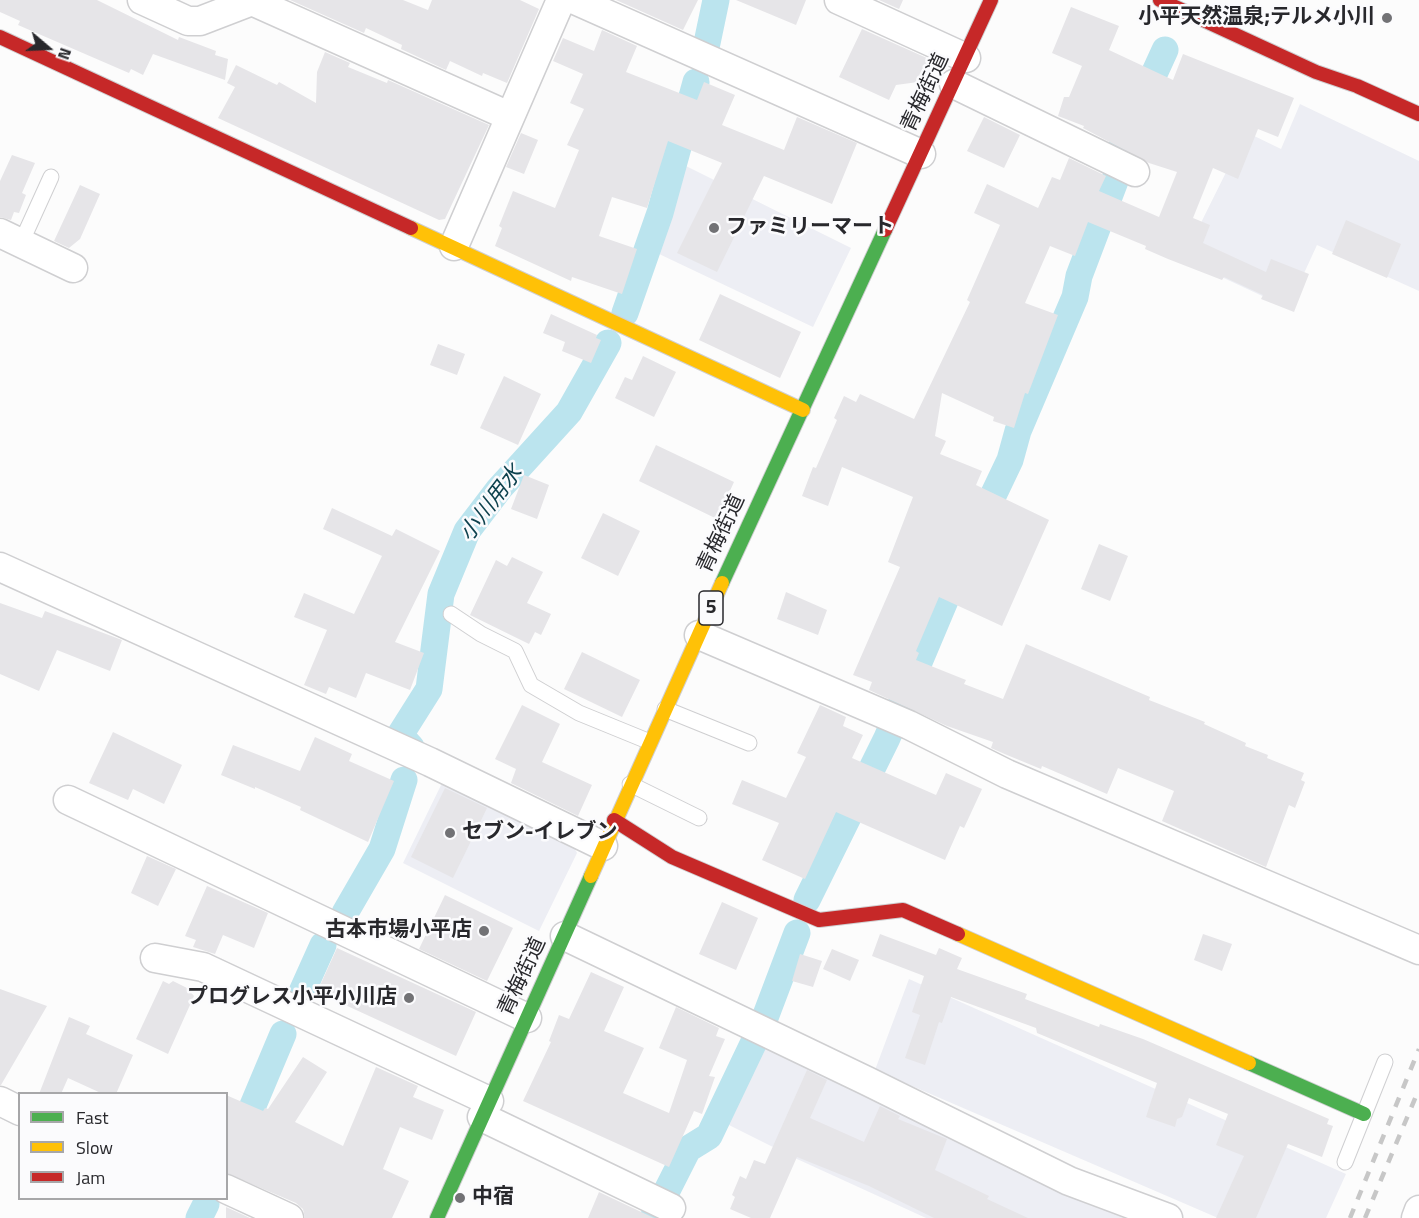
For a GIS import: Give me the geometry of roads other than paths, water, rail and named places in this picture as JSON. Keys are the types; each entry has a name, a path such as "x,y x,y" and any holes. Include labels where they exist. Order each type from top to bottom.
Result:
{"street":[{"path":"142,0 188,21 200,21 252,1 509,116"},
{"path":"454,246 561,0"},
{"path":"575,0 921,154"},
{"path":"839,0 966,58"},
{"name":"青梅街道","path":"436,1218 565,936 630,784 991,0"},
{"path":"1160,0 1316,72 1357,86 1419,114"},
{"path":"0,37 454,246 802,410"},
{"path":"954,84 1108,161 1135,172"},
{"path":"10,238 73,268"},
{"path":"0,567 420,757 603,846"},
{"path":"699,635 909,725 1007,774 1419,950"},
{"path":"68,800 527,1018"},
{"path":"614,820 672,858 819,920 903,910 1364,1114"},
{"path":"565,936 1070,1181 1168,1218"},
{"path":"155,958 203,967 486,1109 661,1202"},
{"path":"0,1101 18,1110"},
{"path":"228,1190 289,1218"},
{"path":"1416,1218 1419,1210"}],"lane":[{"path":"10,238 51,177"},
{"path":"451,614 481,634 515,651 531,685 579,713 650,742"},
{"path":"665,709 749,743"},
{"path":"630,784 699,818"},
{"path":"1345,1162 1385,1062"}],"waterway":[{"name":"小川用水","path":"707,43 716,0"},
{"path":"979,525 1010,460 1018,431 1075,297 1079,276 1115,181 1123,142 1165,50"},
{"name":"小川用水","path":"625,313 660,213 696,82"},
{"name":"小川用水","path":"411,747 400,735 429,689 441,594 467,531 499,489 569,412 608,343"},
{"path":"807,900 887,738 960,565"},
{"name":"小川用水","path":"345,913 382,849 404,780"},
{"path":"653,1218 688,1149 709,1136 763,1023 797,933"},
{"name":"小川用水","path":"301,994 323,945"},
{"name":"小川用水","path":"238,1141 283,1034"},
{"name":"小川用水","path":"199,1218 206,1204"}],"railway":[{"path":"1350,1218 1419,1049"},
{"path":"1365,1218 1419,1089"}],"place":[{"name":"小平天然温泉;テルメ小川","path":"1387,18"},
{"name":"ファミリーマート","path":"714,228"},
{"name":"セブン-イレブン","path":"450,833"},
{"name":"古本市場小平店","path":"484,931"},
{"name":"プログレス小平小川店","path":"409,998"},
{"name":"中宿","path":"460,1198"}]}
